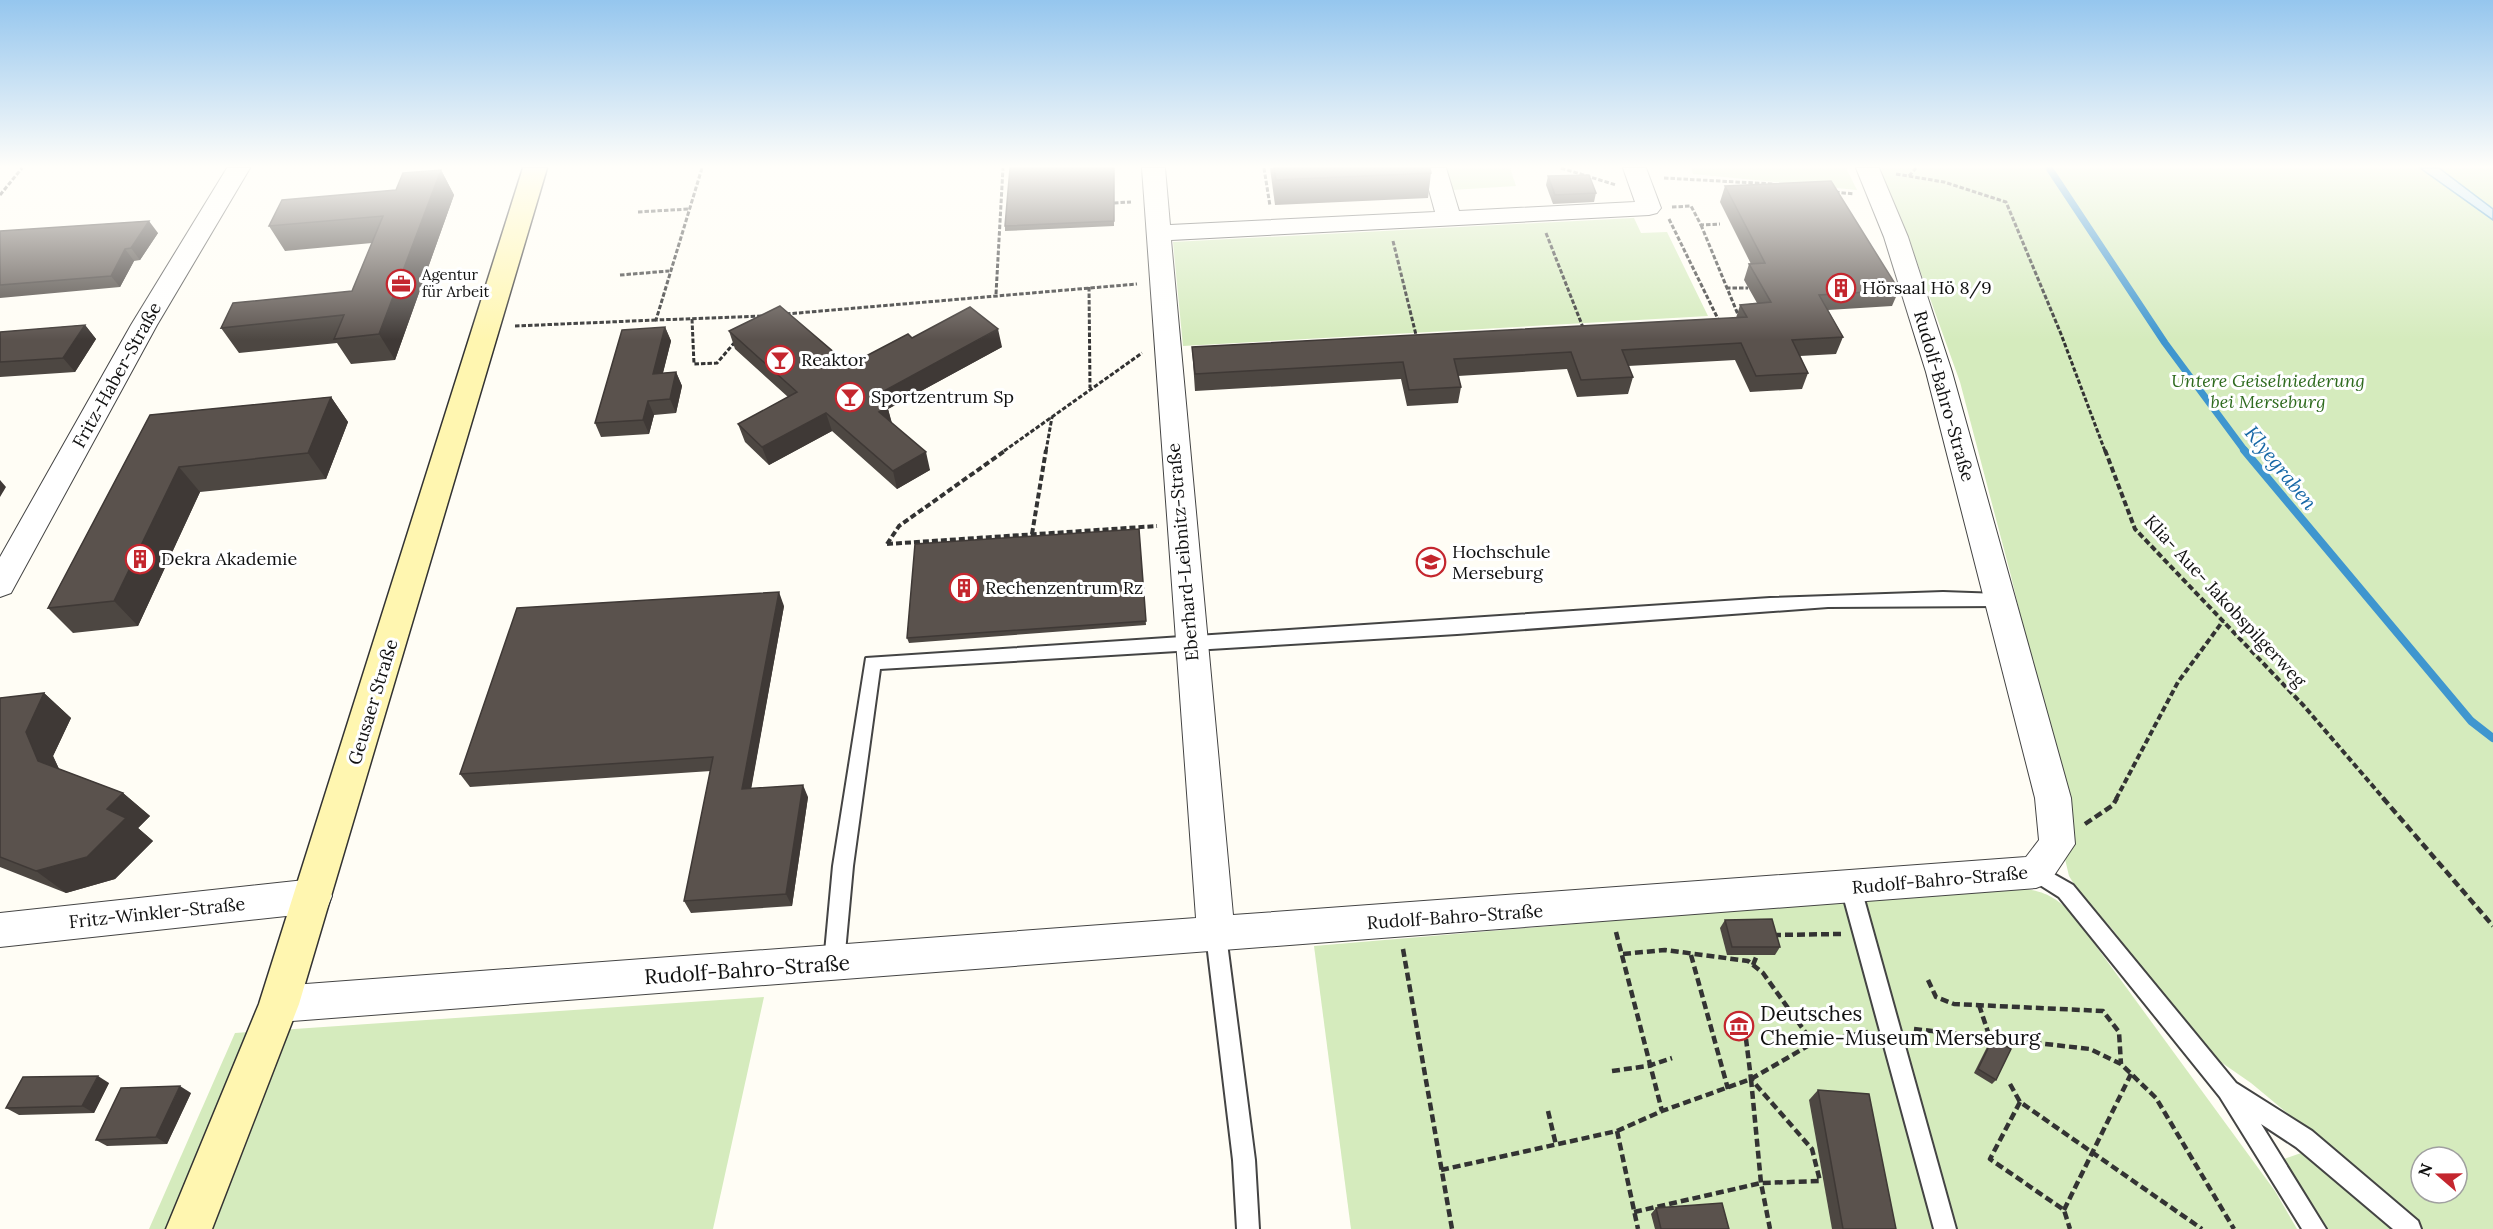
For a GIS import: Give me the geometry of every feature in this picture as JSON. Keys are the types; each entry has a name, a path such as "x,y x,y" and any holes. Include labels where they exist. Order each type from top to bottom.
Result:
{"street":[{"name":"Fritz-Haber-Straße","path":"0,585 144,325 204,225"},
{"name":"Geusaer Straße","path":"189,1229 279,1004 518,225"},
{"name":"Eberhard-Leibnitz-Straße","path":"1157,225 1215,935"},
{"path":"1158,233 1305,225"},
{"name":"Rudolf-Bahro-Straße","path":"279,1004 1851,888 2036,872 2057,844 2053,798 1939,372 1891,225"},
{"name":"Fritz-Winkler-Straße","path":"0,930 314,896"}],"lane":[{"path":"834,963 843,866 872,663 1735,608 1932,597 2000,600"},
{"path":"2036,872 2066,891 2228,1090 2315,1229"},
{"path":"1851,888 1945,1229"},
{"path":"1215,935 1244,1160 1248,1229"},
{"path":"2228,1090 2304,1139 2410,1229"}],"path":[{"path":"656,320 683,225"},
{"path":"996,294 1000,225"},
{"path":"1389,225 1417,341"},
{"path":"1543,225 1585,332 1573,332"},
{"path":"1673,225 1721,324 1709,325"},
{"path":"1701,225 1741,321"},
{"name":"Klia- Aue- Jakobspilgerweg","path":"2016,225 2061,334 2135,529 2304,706 2493,926"},
{"path":"620,275 669,271"},
{"path":"781,314 996,294 1162,283"},
{"path":"1089,287 1090,388"},
{"path":"1726,288 1748,288"},
{"path":"487,328 769,315"},
{"path":"751,324 757,316"},
{"path":"692,319 694,364 717,363 737,340"},
{"path":"1167,345 1152,346 1090,388 899,526 887,544 1032,533 1181,526"},
{"path":"1031,543 1052,416"},
{"path":"2057,844 2113,805 2178,682 2223,621"},
{"path":"1608,906 1623,954 1648,1066 1662,1111"},
{"path":"1396,921 1452,1229"},
{"path":"1770,935 1865,934"},
{"path":"1623,954 1665,950 1748,962 1763,973 1813,1043"},
{"path":"1691,955 1728,1089"},
{"path":"1753,965 1757,955"},
{"path":"1928,980 1936,997 1954,1004 2103,1011 2119,1032 2121,1064"},
{"path":"1979,1005 1990,1038"},
{"path":"1441,1170 1617,1131 1662,1111 1728,1089 1813,1043 1888,1028 2090,1049 2121,1064 2157,1098 2234,1229"},
{"path":"1746,1039 1761,1183 1770,1229"},
{"path":"1612,1071 1648,1066 1672,1058"},
{"path":"2064,1210 2131,1074"},
{"path":"1634,1212 1761,1183 1820,1181 1812,1149 1751,1078"},
{"path":"2010,1084 2020,1102 2202,1229"},
{"path":"2020,1102 1990,1160 2064,1210 2070,1229"},
{"path":"1548,1111 1556,1146"},
{"path":"1617,1131 1638,1229"}],"green space":[{"path":"1493,225 1637,225 1641,233 1667,232 1708,316 1183,346 1173,242"},
{"name":"Untere Geiselniederung bei Merseburg","path":"1903,225 2493,225 2493,1229 2327,1229 2284,1159 2304,1152 2315,1136 2251,1083 2202,1049 2113,930 2079,892 2069,876 2065,859 2064,798 2011,576 1960,382"},
{"name":"Deutsches Chemie-Museum Merseburg","path":"2012,887 2033,890 2049,896 2077,920 2275,1191 2297,1229 1351,1229 1314,946"},
{"path":"764,997 713,1229 149,1229 235,1033"}],"building":[{"path":"84,225 146,225 131,248 125,249 111,276 0,285 0,231"},
{"path":"379,225 420,225 379,334 334,339 344,315 221,328 233,303 352,291"},
{"path":"1745,225 1859,225 1899,290 1819,295 1843,337 1792,340 1808,373 1756,376 1741,343 1622,350 1633,377 1581,380 1571,352 1454,359 1461,387 1409,390 1403,362 1195,374 1192,347 1747,317 1740,305 1771,302 1749,264 1765,263"},
{"name":"Sportzentrum Sp","path":"780,306 849,365 908,334 912,338 970,307 998,329 875,396 888,407 879,412 926,452 893,471 826,413 762,447 738,424 797,392 729,331"},
{"path":"85,325 63,358 0,362 0,332"},
{"path":"665,327 653,374 676,372 670,399 648,401 643,420 595,423 622,330"},
{"path":"331,397 308,453 179,467 114,601 48,608 150,415"},
{"name":"Rechenzentrum Rz","path":"1139,529 1146,621 907,638 915,544"},
{"path":"779,592 742,789 803,785 786,894 684,901 713,757 460,774 517,608"},
{"path":"44,693 26,732 38,761 123,793 107,809 126,818 87,857 36,871 0,857 0,698"},
{"path":"1772,919 1780,947 1732,947 1725,920"},
{"path":"1993,1038 2011,1049 1996,1080 1978,1069"},
{"path":"98,1076 82,1106 6,1108 23,1077"},
{"path":"180,1086 156,1137 96,1140 121,1088"},
{"path":"1818,1090 1869,1094 1896,1229 1843,1229"},
{"path":"1722,1203 1729,1229 1661,1229 1656,1208"}],"waterway":[{"name":"Klyegraben","path":"2087,225 2165,343 2245,451"},
{"name":"Klyegraben","path":"2244,450 2471,721 2493,738"}],"place":[{"name":"Agentur für Arbeit","path":"401,284"},
{"name":"Hörsaal Hö 8/9","path":"1841,288"},
{"name":"Reaktor","path":"780,360"},
{"name":"Sportzentrum Sp","path":"850,397"},
{"name":"Dekra Akademie","path":"140,559"},
{"name":"Hochschule Merseburg","path":"1431,562"},
{"name":"Rechenzentrum Rz","path":"964,588"},
{"name":"Deutsches Chemie-Museum Merseburg","path":"1739,1026"}]}
